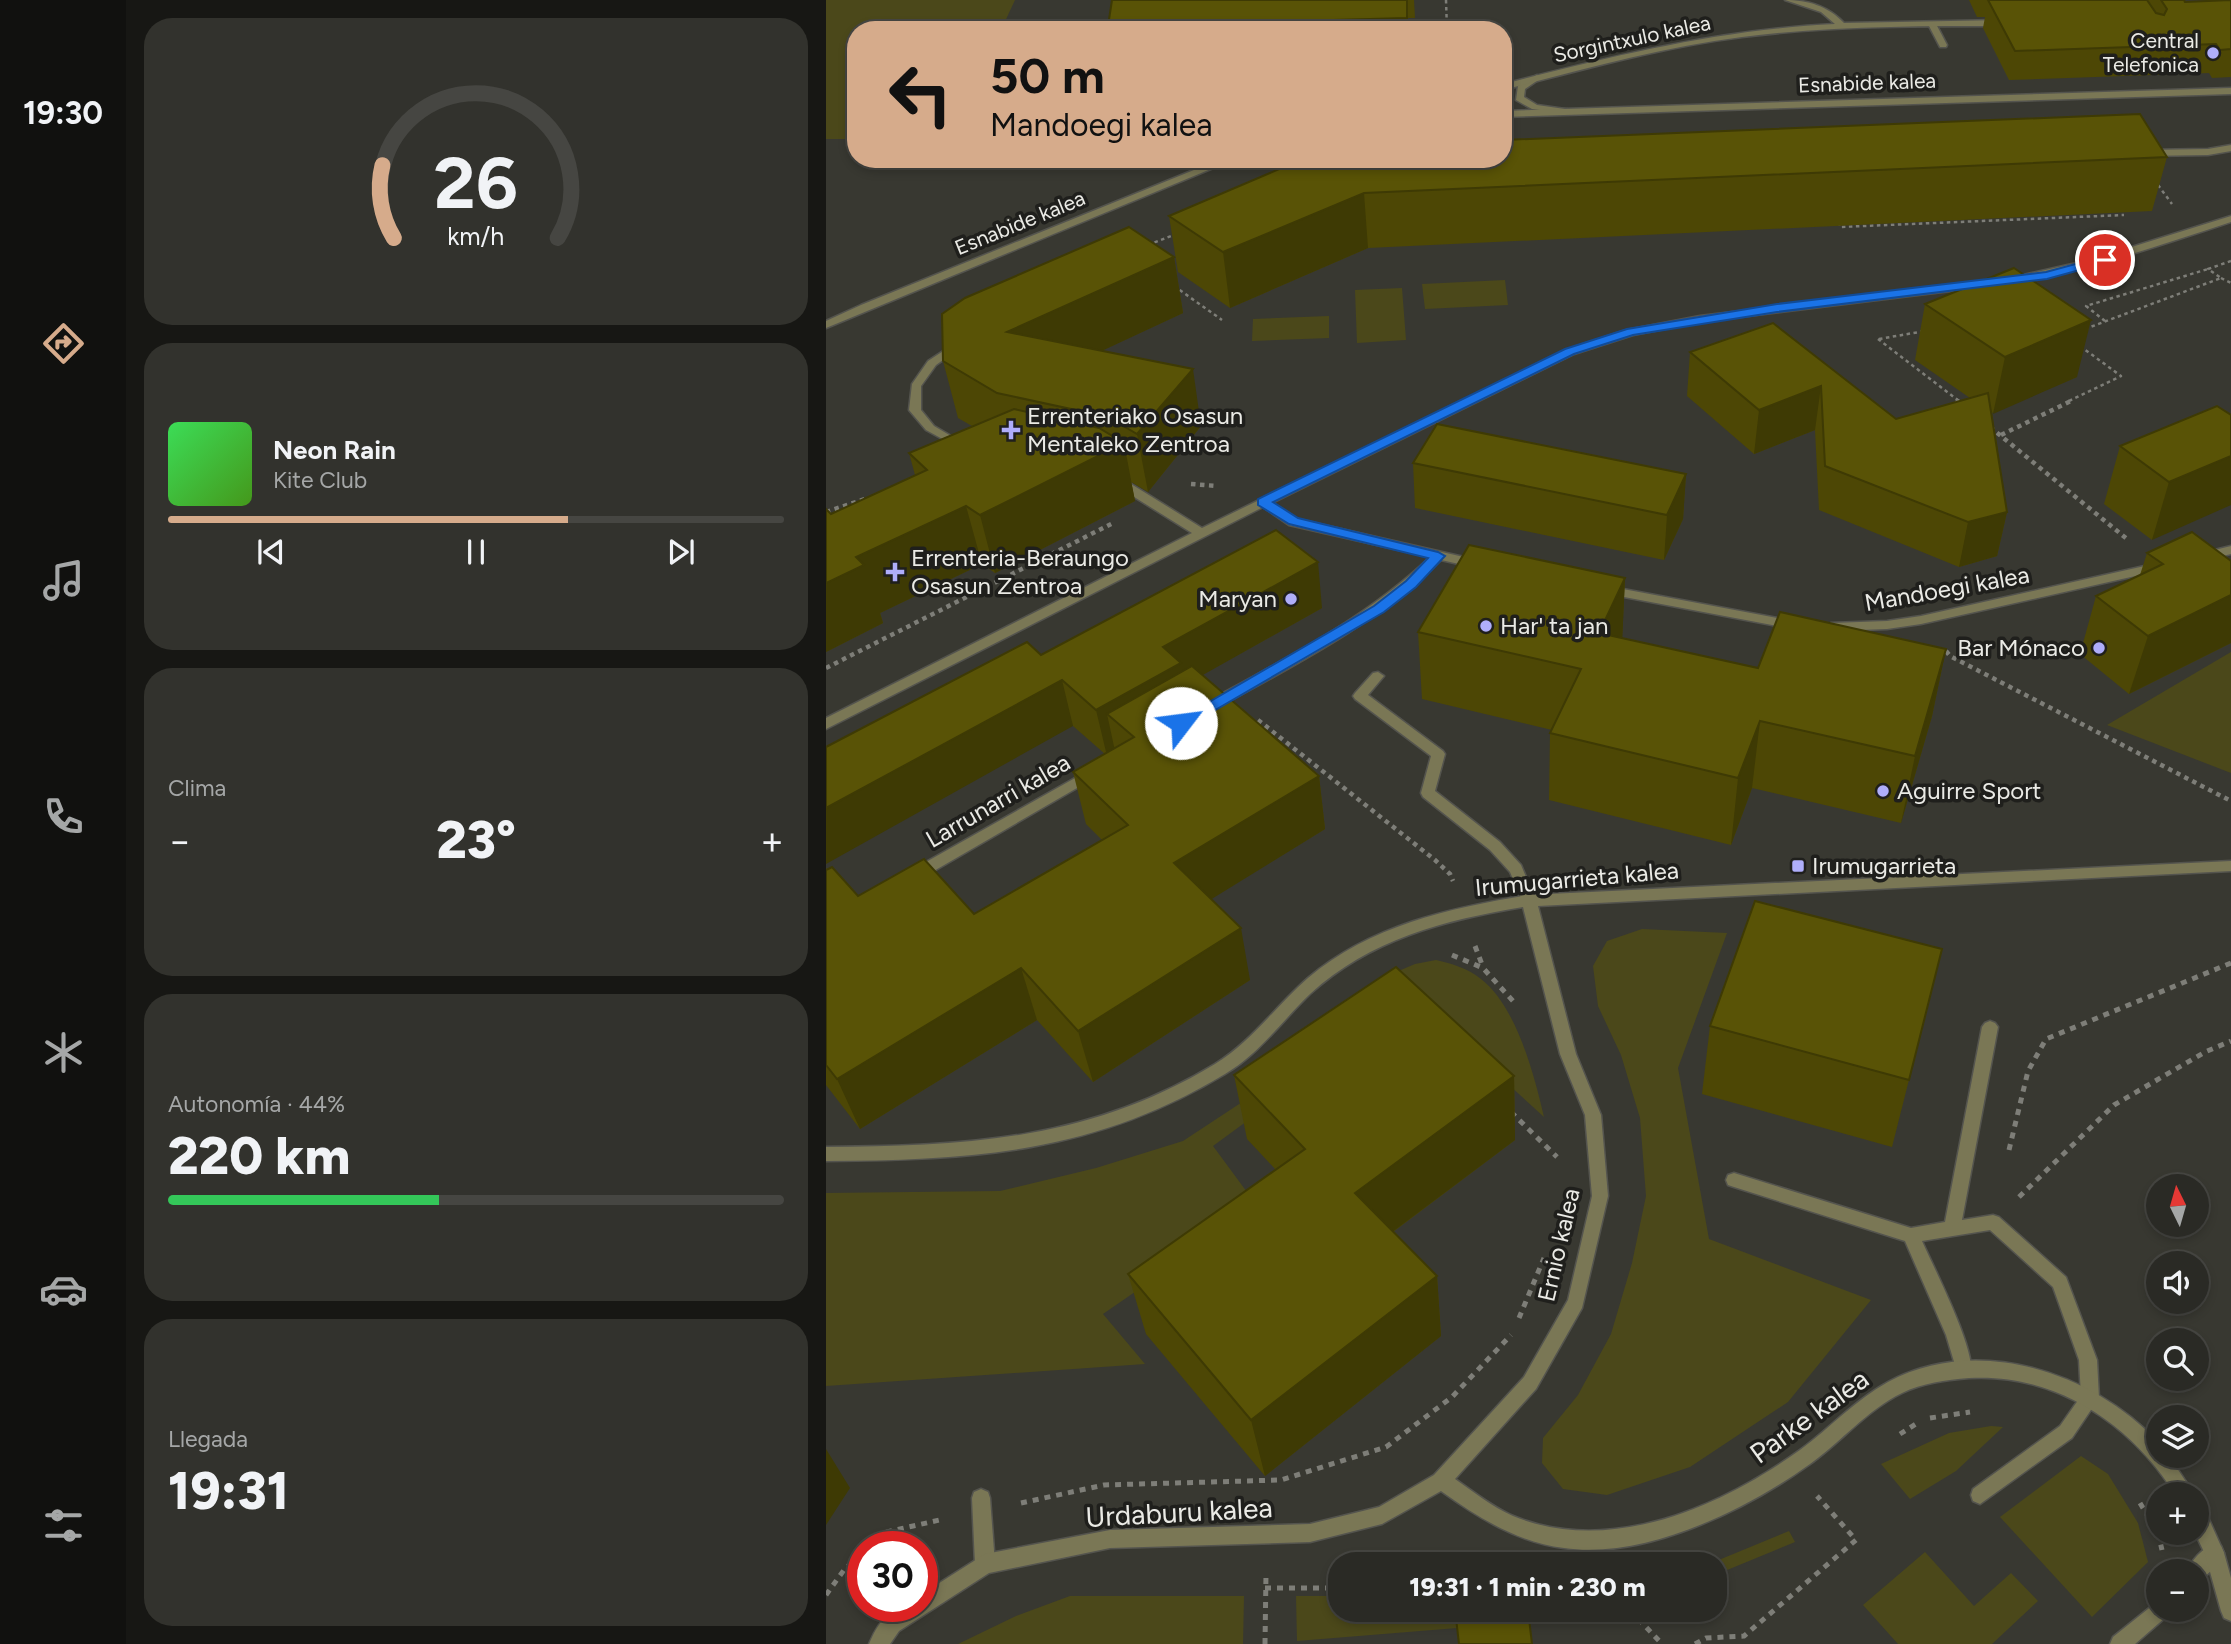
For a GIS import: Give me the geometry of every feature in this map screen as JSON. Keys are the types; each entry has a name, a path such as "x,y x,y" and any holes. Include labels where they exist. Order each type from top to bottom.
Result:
{"street":[{"path":"1788,0 1818,7 1833,15 1841,25"},
{"name":"Sorgintxulo kalea","path":"1512,85 1668,47 1742,34 1841,25 2011,23"},
{"path":"1932,24 1943,45"},
{"path":"1537,78 1521,88 1520,98 1535,107 1571,112"},
{"name":"Esnabide kalea","path":"1512,114 2231,91"},
{"path":"2136,153 2208,152 2231,148"},
{"name":"Esnabide kalea","path":"826,326 865,307 1208,168"},
{"path":"826,724 1263,502 1570,352 1631,332 1777,308 2047,276 2231,219"},
{"path":"966,447 930,428 915,410 916,386 932,363 960,343 972,338"},
{"path":"1102,477 1115,480 1201,533"},
{"path":"1263,502 1293,522 1490,566"},
{"name":"Mandoegi kalea","path":"1596,588 1754,620 1815,626 1876,626 1921,620 2231,550"},
{"path":"1204,710 1379,609 1411,584 1438,556"},
{"name":"Ernio kalea","path":"1378,676 1360,696 1438,754 1428,793 1495,846 1516,869 1530,901 1568,1054 1593,1115 1600,1196 1576,1302 1530,1383 1441,1481"},
{"name":"Larrunarri kalea","path":"897,885 1098,770"},
{"name":"Irumugarrieta kalea","path":"826,1154 911,1154 998,1149 1081,1132 1151,1108 1225,1066 1283,1014 1315,980 1362,946 1416,924 1452,915 1530,901 2231,866"},
{"path":"1952,1229 1990,1027"},
{"path":"1734,1180 1911,1235 1993,1222 2060,1282 2088,1360 2090,1398 2066,1432 1980,1495"},
{"path":"1911,1235 1955,1335 1964,1369"},
{"name":"Parke kalea","path":"1441,1481 1500,1519 1566,1540 1611,1540 1677,1524 1744,1497 1795,1464 1873,1400 1919,1378 1964,1369 2011,1371 2053,1381 2090,1398 2125,1423 2155,1454 2176,1482"},
{"name":"Urdaburu kalea","path":"938,1595 985,1564 1110,1539 1310,1533 1382,1515 1441,1481"},
{"path":"981,1504 985,1564"},
{"path":"2209,1542 2231,1611"},
{"path":"2208,1559 2214,1553"},
{"path":"2120,1644 2146,1621"},
{"name":"Urdaburu kalea","path":"879,1644 895,1622"}],"path":[{"path":"1446,0 1447,21"},
{"path":"1836,215 1840,227 2126,215"},
{"path":"1141,248 1178,233"},
{"path":"2105,321 2087,306 2231,261"},
{"path":"2208,270 2231,283"},
{"path":"2079,331 2221,278"},
{"path":"1167,281 1222,320"},
{"path":"1933,330 1878,339 1969,410"},
{"path":"2001,435 2121,376 2077,344"},
{"path":"1990,427 2132,542"},
{"path":"826,513 878,494"},
{"path":"826,668 1118,520 1110,511"},
{"path":"1921,620 1950,656 2231,801"},
{"path":"1262,723 1435,860"},
{"path":"1447,954 1483,968 1513,1001 1519,1013"},
{"path":"2007,1159 2028,1071 2046,1039 2231,964"},
{"path":"1993,1222 2114,1105 2205,1052 2231,1041"},
{"path":"1505,1106 1563,1163 1561,1149"},
{"path":"1518,1321 1545,1253"},
{"path":"889,1531 981,1504 1104,1485 1281,1480 1386,1447 1452,1397 1513,1332"},
{"path":"1695,1644 1706,1638 1744,1636 1856,1540 1818,1495"},
{"path":"1265,1644 1265,1588 1270,1534"},
{"path":"826,1595 847,1567"},
{"path":"1265,1588 1328,1588"},
{"path":"1641,1622 1662,1644"}],"shaded area":[{"path":"826,0 1015,0 1005,21 847,21 847,139 826,139"},
{"path":"1505,280 1508,305 1425,309 1422,284"},
{"path":"1402,288 1406,340 1357,343 1355,290"},
{"path":"1329,316 1329,338 1252,341 1253,319"},
{"path":"2231,652 2231,773 2107,725"},
{"path":"1642,929 1727,933 1678,1068 1709,1239 1871,1300 1788,1402 1690,1467 1607,1495 1563,1489 1542,1463 1543,1438 1578,1395 1611,1334 1632,1263 1646,1196 1640,1118 1621,1055 1598,1006 1593,966 1607,941"},
{"path":"1436,960 1476,975 1494,991 1505,1006 1522,1043 1544,1117 1389,975 1415,964"},
{"path":"1393,1014 1213,1146 1258,1207 1103,1314 1145,1364 826,1386 826,1193 1000,1191 1096,1168 1183,1141 1265,1087"},
{"path":"1991,1426 2003,1427 1956,1471 1910,1499 1881,1464 1949,1433"},
{"path":"2081,1456 2108,1474 2138,1523 2147,1559 2146,1564 2092,1617 2000,1517"},
{"path":"1789,1531 1795,1542 1727,1570 1727,1557"},
{"path":"1925,1552 1974,1606 2011,1573 2038,1601 1992,1644 1898,1644 1863,1605"},
{"path":"1070,1596 1244,1596 1243,1644 958,1644 1016,1616"},
{"path":"1296,1596 1328,1596 1328,1622 1506,1622 1457,1628 1297,1641"}],"building":[{"path":"1112,0 1407,0 1407,18 1109,21"},
{"path":"1988,0 2147,0 2156,13 2164,15 2167,9 2161,0 2231,0 2231,49 2220,50 2216,44 2015,51"},
{"path":"2140,114 2167,157 1364,193 1223,252 1169,216 1282,168 1512,168 1512,140"},
{"path":"1129,227 1174,257 1007,332 1193,369 1137,434 1108,417 997,393 943,361 942,314 965,298"},
{"path":"2014,268 2091,320 2005,357 1925,304"},
{"path":"1773,323 1896,419 1988,393 2007,512 1968,522 1825,466 1821,386 1759,410 1690,352"},
{"path":"2217,406 2231,415 2231,456 2169,482 2120,446"},
{"path":"1014,409 1099,428 1124,443 980,515 966,506 856,557 864,565 826,583 826,509 831,514 927,470 909,453"},
{"path":"1437,424 1686,474 1667,515 1413,463"},
{"path":"1276,530 1318,562 1163,647 1181,663 1096,710 1062,680 826,808 826,747 1027,642 1041,655"},
{"path":"2192,532 2231,561 2231,595 2148,636 2096,596 2163,564 2147,553"},
{"path":"1469,545 1625,578 1599,633 1758,668 1780,612 1946,649 1915,756 1760,721 1738,778 1550,733 1581,669 1418,632"},
{"path":"1192,666 1319,776 1174,863 1241,928 1078,1031 1021,968 837,1079 826,1065 826,870 832,867 858,896 924,859 974,914 1128,825 1073,772 1134,737 1107,714"},
{"path":"1755,901 1942,949 1909,1080 1710,1026"},
{"path":"1396,967 1514,1076 1355,1193 1437,1276 1251,1420 1128,1274 1305,1149 1234,1075"},
{"path":"1456,1622 1529,1622 1532,1644 1459,1644"}],"place":[{"name":"Central Telefonica","path":"2213,53"},
{"name":"Errenteriako Osasun Mentaleko Zentroa","path":"1011,430"},
{"name":"Errenteria-Beraungo Osasun Zentroa","path":"895,572"},
{"name":"Maryan","path":"1291,599"},
{"name":"Har' ta jan","path":"1486,626"},
{"name":"Bar Mónaco","path":"2099,648"},
{"name":"Aguirre Sport","path":"1883,791"},
{"name":"Irumugarrieta","path":"1798,866"}],"route":[{"path":"1181,723 1379,609 1411,584 1438,556 1293,522 1263,502 1570,352 1631,332 1777,308 2047,276 2105,260"}]}
